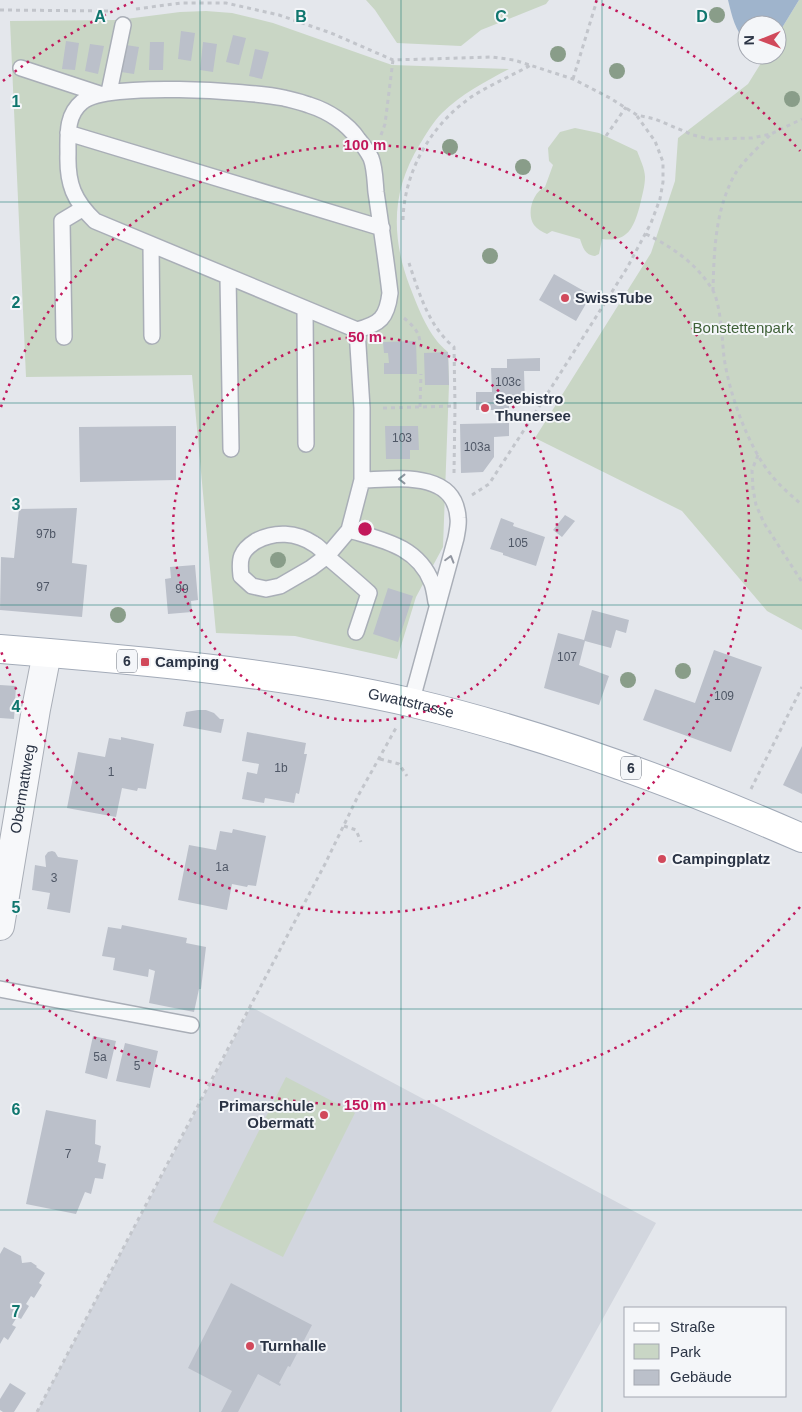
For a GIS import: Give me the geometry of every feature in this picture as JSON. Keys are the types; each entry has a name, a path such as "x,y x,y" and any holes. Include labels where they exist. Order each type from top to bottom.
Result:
{"main road":[{"name":"Gwattstrasse","path":"0,649 238,673 346,690 411,703 495,724 562,744 663,780 802,838"}],"street":[{"name":"Obermattweg","path":"0,926 47,653"}],"lane":[{"path":"104,93 123,25"},
{"path":"21,68 104,93"},
{"path":"157,89 210,91 283,98 311,106 336,118 358,138 371,159 390,293 388,309 374,325 357,330 96,221 82,209 71,190 68,165 68,133 74,110 84,100 104,93 157,89"},
{"path":"68,133 382,228"},
{"path":"64,336 62,221 82,209"},
{"path":"151,244 152,336"},
{"path":"228,277 231,449"},
{"path":"306,309 306,444"},
{"path":"356,632 369,593 327,556 316,544 298,535 280,533 261,539 246,547 239,561 241,576 252,586 266,589 280,586 304,573 327,556 350,530 362,480 362,408 357,330"},
{"path":"362,480 426,480 440,486 453,500 458,518 456,538 411,703"},
{"path":"350,530 396,544 417,558 432,582 437,606"},
{"path":"0,989 191,1025"}],"path":[{"path":"573,79 597,0"},
{"path":"132,10 180,3 226,1 279,15 331,33 392,60 492,57 532,64 573,79 626,107 637,115 655,141 663,162 663,182 660,199 646,234 599,314 489,484 472,496 453,500 454,347 444,340 432,320 420,296 408,260"},
{"path":"0,10 112,11"},
{"path":"371,159 385,124 392,60"},
{"path":"403,227 403,207 407,187 419,156 432,135 448,116 476,95 532,64"},
{"path":"606,136 626,107"},
{"path":"637,115 656,119 693,135 709,139 752,138 771,134 802,119"},
{"path":"771,134 735,173 728,190 719,215 714,251 713,290 718,310 726,372 745,428 771,475 802,505"},
{"path":"646,234 668,244 693,265 713,290"},
{"path":"388,309 403,316 414,327 420,336 421,352"},
{"path":"420,407 421,374"},
{"path":"362,408 455,406"},
{"path":"758,454 752,470 756,505 764,523 802,582"},
{"path":"739,811 802,686"},
{"path":"37,1412 251,1007 358,796 396,729"},
{"path":"380,759 399,764 407,776"},
{"path":"344,826 356,830 361,842"}],"shaded area":[{"name":"Primarschule Obermatt","path":"251,1007 656,1223 551,1412 37,1412"}],"green space":[{"path":"366,0 549,0 546,4 481,30 461,46 397,43"},
{"name":"Bonstettenpark","path":"799,0 802,0 802,630 767,611 682,511 535,438 651,253 675,181 678,138 748,84 760,65 787,65 787,20"},
{"path":"180,12 232,13 273,23 392,65 509,69 465,94 449,106 439,117 427,132 410,162 399,197 397,232 399,250 413,296 425,322 435,339 448,352 449,385 443,547 416,597 397,659 295,636 216,633 192,375 26,377 10,21 118,20"},
{"path":"575,128 599,133 637,151 645,174 640,205 632,226 624,236 611,240 602,239 599,254 595,256 587,253 580,239 552,231 547,234 540,230 534,225 531,215 534,198 545,187 553,165 549,161 548,148 560,132"},
{"path":"286,1077 355,1113 283,1257 213,1222"}],"water":[{"path":"728,0 799,0 787,20 787,15 737,15 737,28"}],"building":[{"path":"181,31 195,33 191,61 178,59"},
{"path":"233,35 246,38 239,65 226,62"},
{"path":"66,41 79,43 75,70 62,69"},
{"path":"150,42 164,42 163,70 149,70"},
{"path":"203,42 217,44 213,72 200,70"},
{"path":"90,44 104,46 98,74 85,71"},
{"path":"126,45 139,47 134,74 121,72"},
{"path":"255,49 269,52 262,79 249,76"},
{"name":"SwissTube","path":"554,274 591,295 576,321 539,300"},
{"path":"416,341 417,374 384,374 384,363 389,363 388,353 384,353 383,342"},
{"path":"448,352 449,385 425,385 424,353"},
{"path":"540,358 540,371 524,371 525,404 509,404 509,410 476,410 476,392 492,392 491,368 507,368 507,359"},
{"path":"509,423 509,436 494,437 494,457 483,472 461,473 460,424"},
{"path":"176,426 176,480 80,482 79,427"},
{"path":"385,426 418,426 419,450 410,450 410,459 386,459"},
{"path":"77,508 72,563 87,565 82,617 0,610 1,557 14,558 19,509"},
{"path":"565,515 575,521 562,537 553,530"},
{"path":"501,518 514,523 513,526 545,537 536,566 490,549"},
{"path":"195,565 198,600 191,601 192,612 168,614 165,579 171,578 170,567"},
{"path":"388,588 413,596 398,642 373,634"},
{"path":"592,610 629,620 626,633 616,630 611,648 585,641 579,665 609,676 599,705 544,688 558,633 584,640"},
{"path":"714,650 762,667 731,752 643,720 655,689 695,703"},
{"path":"0,685 16,686 14,719 0,718"},
{"path":"206,710 214,713 220,719 224,719 221,733 183,726 186,712"},
{"path":"247,732 306,743 304,754 307,754 299,794 296,793 294,803 265,798 264,803 242,799 247,772 257,774 259,764 242,761"},
{"path":"121,737 154,744 146,789 138,788 137,791 122,788 116,817 67,808 78,752 105,757 109,738 121,740"},
{"path":"802,746 802,794 783,785"},
{"path":"233,829 266,836 256,886 248,885 247,887 232,884 227,910 178,900 189,845 216,850 220,831 232,833"},
{"path":"52,851 58,857 78,860 70,913 47,909 50,893 32,890 35,865 46,867 45,856 48,852"},
{"path":"122,925 187,938 186,943 206,947 201,989 199,989 194,1012 149,1003 155,971 149,969 148,977 113,970 115,958 102,956 108,927 121,929"},
{"path":"93,1036 116,1041 107,1079 85,1073"},
{"path":"125,1043 158,1051 150,1088 116,1081"},
{"path":"46,1110 96,1120 95,1144 101,1146 98,1162 106,1164 103,1179 95,1178 91,1194 85,1192 76,1214 26,1204"},
{"path":"4,1247 21,1256 22,1263 31,1262 45,1273 39,1283 42,1285 34,1298 31,1296 26,1304 29,1306 21,1319 17,1317 12,1325 16,1327 8,1340 4,1337 0,1344 0,1254"},
{"name":"Turnhalle","path":"231,1283 312,1325 290,1367 288,1366 279,1383 281,1384 280,1386 258,1374 238,1412 221,1412 232,1391 188,1368"},
{"path":"10,1383 26,1393 14,1412 3,1412 0,1410 0,1399"}],"place":[{"name":"SwissTube","path":"565,298"},
{"name":"Seebistro Thunersee","path":"485,408"},
{"name":"Camping","path":"145,662"},
{"name":"Campingplatz","path":"662,859"},
{"name":"Primarschule Obermatt","path":"324,1115"},
{"name":"Turnhalle","path":"250,1346"}]}
